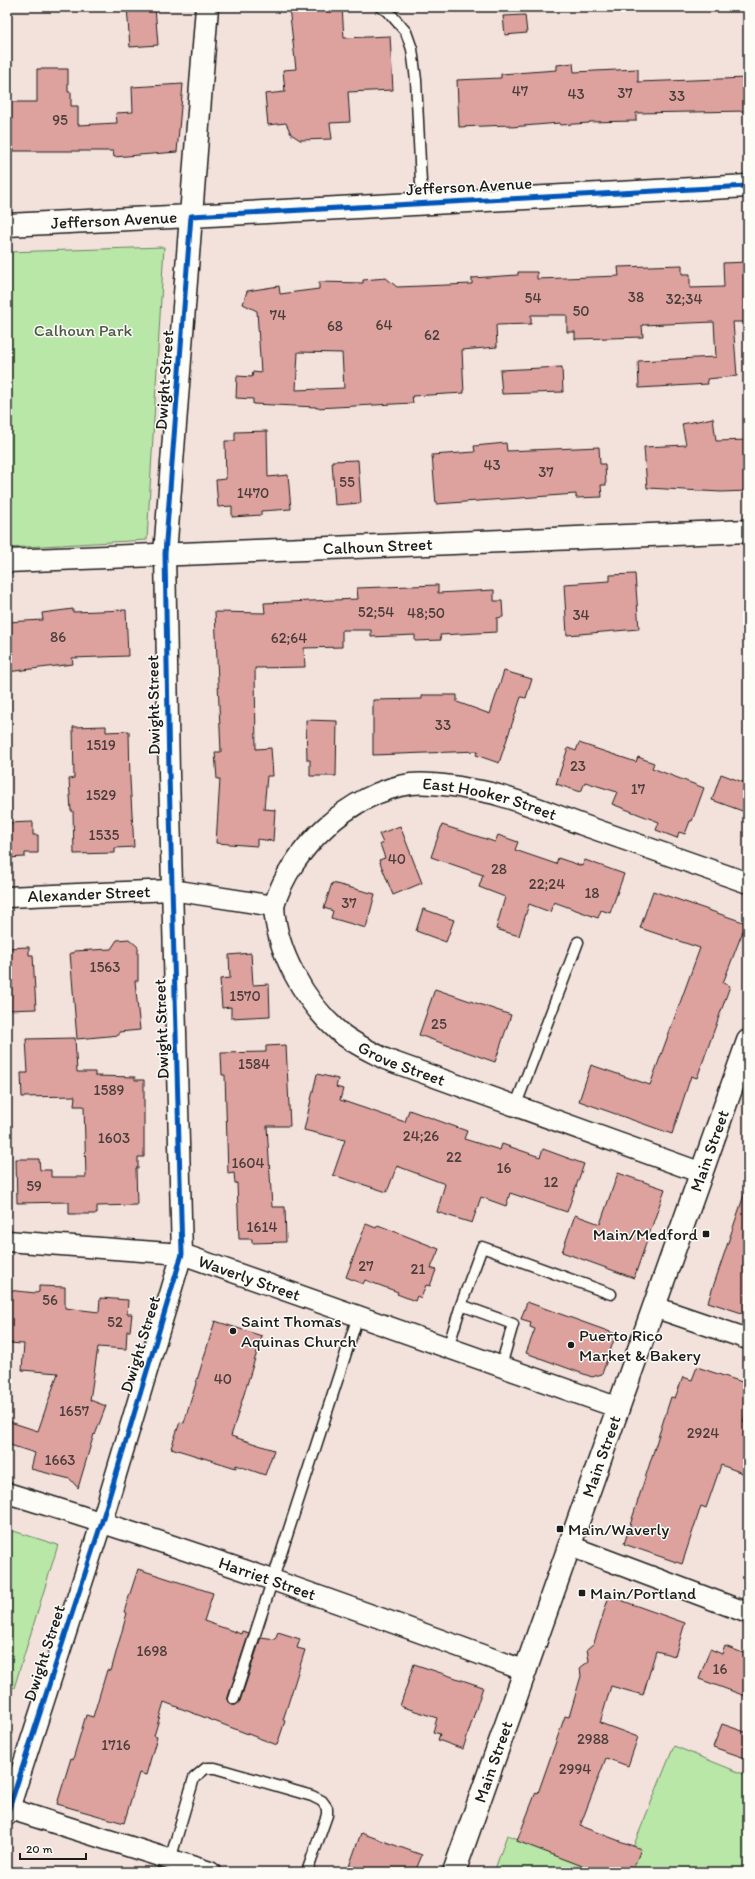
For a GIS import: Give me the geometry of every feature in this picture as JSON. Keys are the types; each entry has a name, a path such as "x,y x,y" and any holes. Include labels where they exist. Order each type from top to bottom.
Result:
{"street":[{"name":"Dwight Street","path":"8,1811 102,1521 182,1254 165,554 207,7"},
{"name":"Jefferson Avenue","path":"7,225 748,186"},
{"name":"Calhoun Street","path":"7,561 748,531"},
{"name":"East Hooker Street","path":"274,906 278,892 285,879 308,846 324,828 343,812 364,799 388,790 412,784 440,784 497,795 748,883"},
{"name":"Alexander Street","path":"7,898 172,890"},
{"path":"172,890 274,906"},
{"name":"Grove Street","path":"274,906 274,917 281,940 295,974 314,1005 339,1031 353,1042 385,1060 702,1173"},
{"name":"Main Street","path":"454,1872 748,1041"},
{"name":"Waverly Street","path":"7,1241 182,1254 619,1408"},
{"path":"654,1307 748,1339"},
{"name":"Harriet Street","path":"7,1492 102,1521 272,1578 526,1671"},
{"path":"570,1546 748,1613"},
{"path":"8,1811 210,1872"}],"lane":[{"path":"380,7 388,11 406,32 412,49 416,80 422,203"},
{"path":"515,1107 578,942"},
{"path":"448,1348 482,1246 611,1294"},
{"path":"462,1305 513,1324 501,1366"},
{"path":"234,1700 272,1578 358,1316"},
{"path":"170,1860 194,1778 206,1768 215,1768 312,1796 322,1801 327,1808 327,1815 308,1872"}],"green space":[{"name":"Calhoun Park","path":"164,247 147,540 7,548 7,252"},
{"path":"7,1529 58,1545 14,1688 7,1686"},
{"path":"674,1746 748,1776 748,1872 623,1872"},
{"path":"507,1835 609,1872 494,1872"}],"building":[{"path":"127,7 155,7 158,45 130,47"},
{"path":"289,7 342,7 344,38 390,36 393,90 348,92 350,122 330,123 332,139 300,140 291,134 286,123 268,125 265,94 285,92 283,70 296,69"},
{"path":"525,15 527,33 505,35 503,16"},
{"path":"573,63 574,72 638,69 638,82 748,78 748,111 636,113 636,121 589,122 560,125 560,123 511,127 510,125 459,127 457,80 501,78 501,74 557,70 557,65"},
{"path":"37,69 68,69 68,92 71,92 71,106 78,106 78,125 117,123 116,113 133,112 132,87 183,84 177,152 114,157 113,151 7,151 7,102 37,102"},
{"path":"748,262 748,322 733,322 737,376 707,379 708,384 639,388 638,361 716,357 714,322 642,325 643,337 575,339 575,332 567,332 567,315 531,315 531,324 496,325 497,347 462,350 464,393 412,396 413,403 316,408 253,404 253,399 236,398 237,376 252,377 253,372 261,373 257,311 243,304 247,291 279,286 280,294 319,289 319,282 363,283 363,280 386,278 397,287 472,284 472,278 518,275 518,272 537,272 537,279 619,276 618,267 682,265 682,274 690,274 690,288 724,287 723,263","holes":["298,352 342,353 344,388 296,390"]},
{"path":"562,367 563,392 502,394 500,370"},
{"path":"713,418 716,441 748,440 748,491 721,492 647,488 644,447 686,445 682,424"},
{"path":"267,431 268,477 288,475 291,509 261,511 261,515 232,517 232,506 218,507 216,480 226,479 225,441 235,441 235,432"},
{"path":"506,443 507,451 599,447 600,464 605,464 606,485 601,485 602,497 576,498 576,494 436,504 432,455 475,452 474,446"},
{"path":"358,460 361,503 335,505 332,461"},
{"path":"635,574 639,629 567,635 564,584 610,581 610,575"},
{"path":"438,585 438,593 494,590 494,601 502,601 503,617 497,618 497,632 440,635 441,640 415,641 415,635 371,637 371,630 342,630 342,647 304,648 305,667 255,668 256,749 271,748 273,776 267,776 264,809 275,810 273,841 257,839 257,846 216,843 220,779 217,779 215,752 221,752 215,612 265,613 264,603 358,599 357,588"},
{"path":"73,609 73,612 126,610 128,656 72,658 73,664 7,672 7,622 43,620 42,613"},
{"path":"504,671 532,679 526,698 521,697 499,763 476,755 478,751 373,755 373,700 422,699 422,695 457,695 457,702 490,714"},
{"path":"306,720 337,721 336,776 310,776 310,760 307,760"},
{"path":"106,726 106,732 129,731 134,847 115,848 115,853 74,854 73,811 71,811 69,779 74,778 73,727"},
{"path":"579,743 636,762 638,757 654,763 652,768 704,788 692,821 690,821 685,834 679,832 677,838 656,830 659,822 612,804 617,792 585,782 581,792 556,784 568,748 576,751"},
{"path":"721,774 748,784 748,813 712,800"},
{"path":"33,822 33,835 38,835 38,853 25,853 25,857 7,858 7,823"},
{"path":"442,825 495,842 498,835 518,842 515,850 556,864 558,858 582,866 585,860 624,874 610,913 601,910 598,918 554,902 550,912 529,904 519,936 496,929 505,897 479,887 483,875 431,857"},
{"path":"400,826 422,883 393,895 379,860 385,858 380,844 383,843 379,834"},
{"path":"332,883 375,894 366,928 331,918 333,911 324,908"},
{"path":"653,891 746,923 723,983 730,986 697,1078 691,1076 672,1134 579,1101 591,1065 650,1085 700,948 640,928"},
{"path":"423,909 454,920 446,942 416,931"},
{"path":"129,939 138,947 138,981 135,981 140,1030 119,1032 119,1035 77,1039 70,953 74,953 74,951 111,949 117,940"},
{"path":"29,947 29,955 33,955 36,1009 7,1010 7,974 9,974 7,948"},
{"path":"251,953 253,985 269,984 270,1016 231,1018 231,1007 222,1008 220,979 230,978 229,955"},
{"path":"435,989 511,1015 495,1062 419,1035"},
{"path":"75,1038 77,1072 95,1072 95,1076 135,1077 135,1080 144,1080 144,1157 138,1157 138,1168 136,1168 137,1205 97,1206 97,1214 69,1214 69,1202 17,1203 16,1159 39,1159 40,1170 51,1170 51,1177 86,1177 84,1106 74,1106 75,1096 22,1097 21,1073 28,1073 26,1039"},
{"path":"286,1045 290,1126 267,1126 272,1207 285,1207 286,1242 252,1243 252,1239 239,1239 237,1183 235,1183 234,1173 228,1174 225,1075 222,1075 221,1053 266,1052 266,1046"},
{"path":"317,1074 338,1079 336,1087 343,1089 340,1100 405,1122 409,1110 467,1131 464,1139 500,1150 502,1144 540,1157 543,1149 584,1164 567,1212 510,1193 506,1206 481,1197 472,1223 437,1212 445,1184 397,1166 387,1192 333,1175 345,1140 304,1130"},
{"path":"618,1173 665,1189 634,1278 562,1252 575,1215 600,1224"},
{"path":"745,1192 748,1193 748,1315 708,1302"},
{"path":"366,1224 376,1228 378,1225 439,1249 431,1268 436,1270 430,1286 426,1285 421,1298 417,1296 415,1301 397,1294 398,1292 365,1280 363,1284 346,1277"},
{"path":"39,1286 65,1287 65,1308 99,1312 100,1298 128,1300 127,1314 132,1314 130,1331 127,1331 126,1349 98,1347 90,1400 106,1406 95,1435 94,1434 78,1488 70,1479 31,1469 35,1453 7,1444 7,1421 38,1431 58,1373 22,1370 24,1344 7,1343 7,1290 36,1293 39,1292"},
{"path":"527,1302 616,1334 602,1374 592,1377 526,1353 535,1329 530,1327 531,1322 521,1319"},
{"path":"215,1321 262,1336 231,1436 274,1450 265,1475 236,1465 236,1468 171,1448 180,1422 184,1423"},
{"path":"697,1367 748,1384 748,1406 743,1422 748,1424 748,1475 721,1465 706,1508 701,1506 682,1564 624,1544 671,1397 675,1398 683,1377 692,1380"},
{"path":"138,1569 213,1593 204,1621 241,1634 242,1631 249,1633 228,1697 228,1701 232,1705 236,1705 240,1701 261,1637 275,1639 278,1632 300,1639 297,1648 305,1650 283,1720 285,1721 277,1745 164,1702 154,1736 157,1737 146,1775 139,1773 124,1823 57,1804 71,1758 73,1759 86,1715 93,1717 107,1670 111,1671 127,1613 124,1612"},
{"path":"609,1596 685,1623 675,1656 656,1651 643,1695 611,1686 600,1723 638,1737 628,1766 606,1758 580,1826 641,1849 632,1872 598,1872 517,1841 536,1792 538,1793 565,1716 569,1717 581,1676 580,1668 589,1661 587,1649 594,1643"},
{"path":"725,1646 748,1655 748,1697 699,1679 710,1649 722,1654"},
{"path":"414,1664 483,1687 463,1749 438,1740 440,1734 433,1732 437,1718 400,1706"},
{"path":"722,1724 748,1733 748,1759 713,1747"},
{"path":"361,1833 422,1855 415,1872 347,1872"}],"cycle path":[{"path":"7,1815 102,1521 182,1254 169,774 165,554 191,216 748,186"}],"place":[{"name":"Main/Medford","path":"706,1234"},
{"name":"Saint Thomas Aquinas Church","path":"233,1331"},
{"name":"Puerto Rico Market & Bakery","path":"571,1345"},
{"name":"Main/Waverly","path":"560,1529"},
{"name":"Main/Portland","path":"582,1593"}]}
